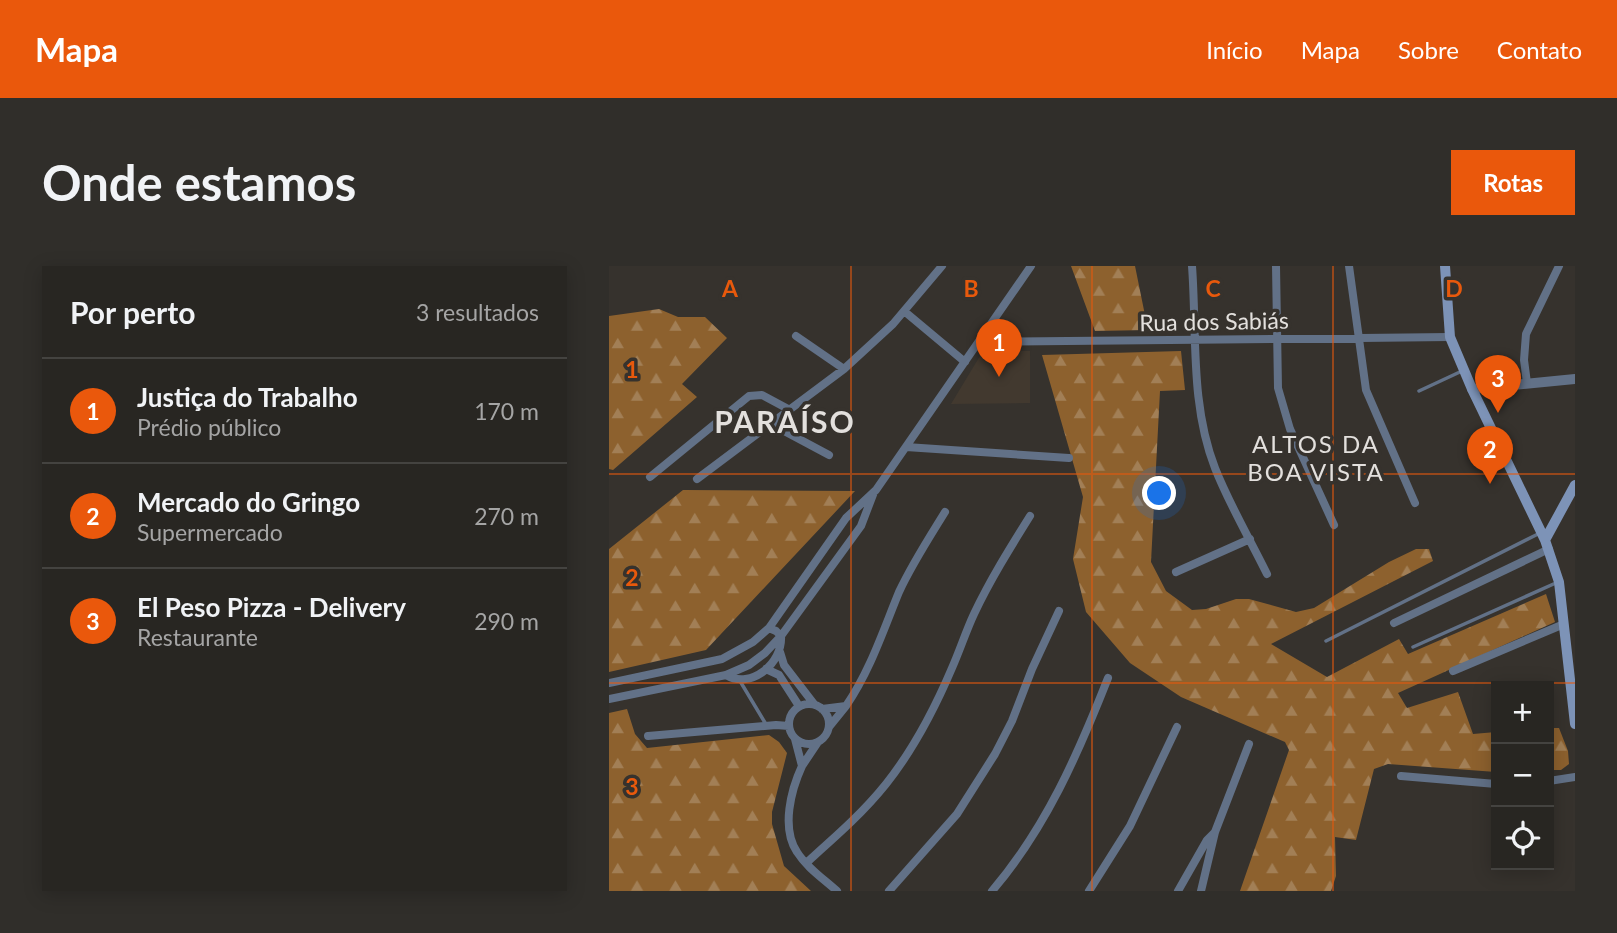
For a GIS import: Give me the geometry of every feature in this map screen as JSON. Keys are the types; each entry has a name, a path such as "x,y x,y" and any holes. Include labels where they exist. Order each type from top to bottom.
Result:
{"main road":[{"path":"1445,266 1450,337 1543,537 1559,582 1575,724"},
{"path":"1543,537 1575,485"},
{"path":"1543,537 1552,526"}],"street":[{"path":"697,479 844,369 904,311 942,266"},
{"path":"609,682 722,659 753,642 769,628 846,518 876,490 1031,266"},
{"path":"1192,266 1194,340 1201,416 1215,468 1267,574"},
{"path":"1276,266 1278,388 1287,419 1334,525"},
{"path":"1349,266 1361,338 1366,390 1415,503"},
{"path":"1527,383 1524,360 1526,334 1559,266"},
{"path":"904,311 965,362"},
{"path":"796,336 844,369"},
{"name":"Rua dos Sabiás","path":"979,342 1450,337"},
{"path":"1472,389 1575,379"},
{"path":"650,477 749,396 762,395 790,410"},
{"path":"771,424 829,455"},
{"path":"906,447 1069,458"},
{"path":"609,699 726,676 749,665 765,653 781,636 861,526 876,490"},
{"path":"838,891 796,851 788,823 793,792 802,766 846,706 880,641 921,549 945,512"},
{"path":"806,863 856,818 887,783 912,745 952,669 997,569 1030,516"},
{"path":"1394,623 1543,537"},
{"path":"1176,572 1250,539"},
{"path":"889,891 957,814 995,754 1059,611"},
{"path":"1453,671 1564,624"},
{"path":"769,628 781,636 780,652 784,665 828,717 829,727"},
{"path":"726,676 739,680 754,676 766,669 780,652"},
{"path":"766,669 779,675 797,699 799,706"},
{"path":"992,891 1031,839 1061,789 1079,752 1108,678"},
{"path":"802,766 789,726 792,712 799,706 846,706"},
{"path":"648,736 789,726"},
{"path":"1090,891 1130,826 1177,727"},
{"path":"795,739 809,744 818,742"},
{"path":"1201,891 1215,832 1249,744"},
{"path":"1401,776 1491,784"},
{"path":"1554,780 1575,777"},
{"path":"1178,891 1207,840 1215,832"}],"lane":[{"path":"1419,391 1464,370"},
{"path":"1326,641 1543,537"},
{"path":"1413,647 1559,582"},
{"path":"739,680 767,726"}],"shaded area":[{"path":"983,351 1030,351 1030,403 951,404"}],"green space":[{"path":"1071,266 1135,266 1148,330 1095,331"},
{"path":"659,309 678,317 705,317 727,338 682,384 697,397 613,470 609,469 609,316"},
{"path":"1181,351 1185,390 1160,391 1151,562 1166,591 1192,610 1206,609 1236,599 1249,599 1296,612 1314,608 1389,562 1416,549 1429,549 1433,561 1271,644 1327,677 1399,639 1408,654 1546,594 1555,622 1398,693 1407,708 1458,692 1473,734 1491,732 1491,772 1388,764 1374,769 1356,840 1335,837 1336,876 1331,891 1240,891 1289,750 1285,742 1181,697 1130,663 1086,612 1073,559 1083,497 1042,355"},
{"path":"683,490 855,491 706,650 609,672 609,549"},
{"path":"627,709 635,734 647,748 769,735 779,742 787,753 772,812 772,824 784,866 811,891 609,891 609,713"},
{"path":"1554,728 1559,728 1568,751 1569,764 1561,770 1554,770"}],"place":[{"name":"Justiça do Trabalho","path":"999,377"},
{"name":"El Peso Pizza - Delivery","path":"1498,413"},
{"name":"Mercado do Gringo","path":"1490,484"}],"district":[{"name":"PARAÍSO","path":"785,421"},
{"name":"ALTOS DA BOA VISTA","path":"1316,457"}]}
